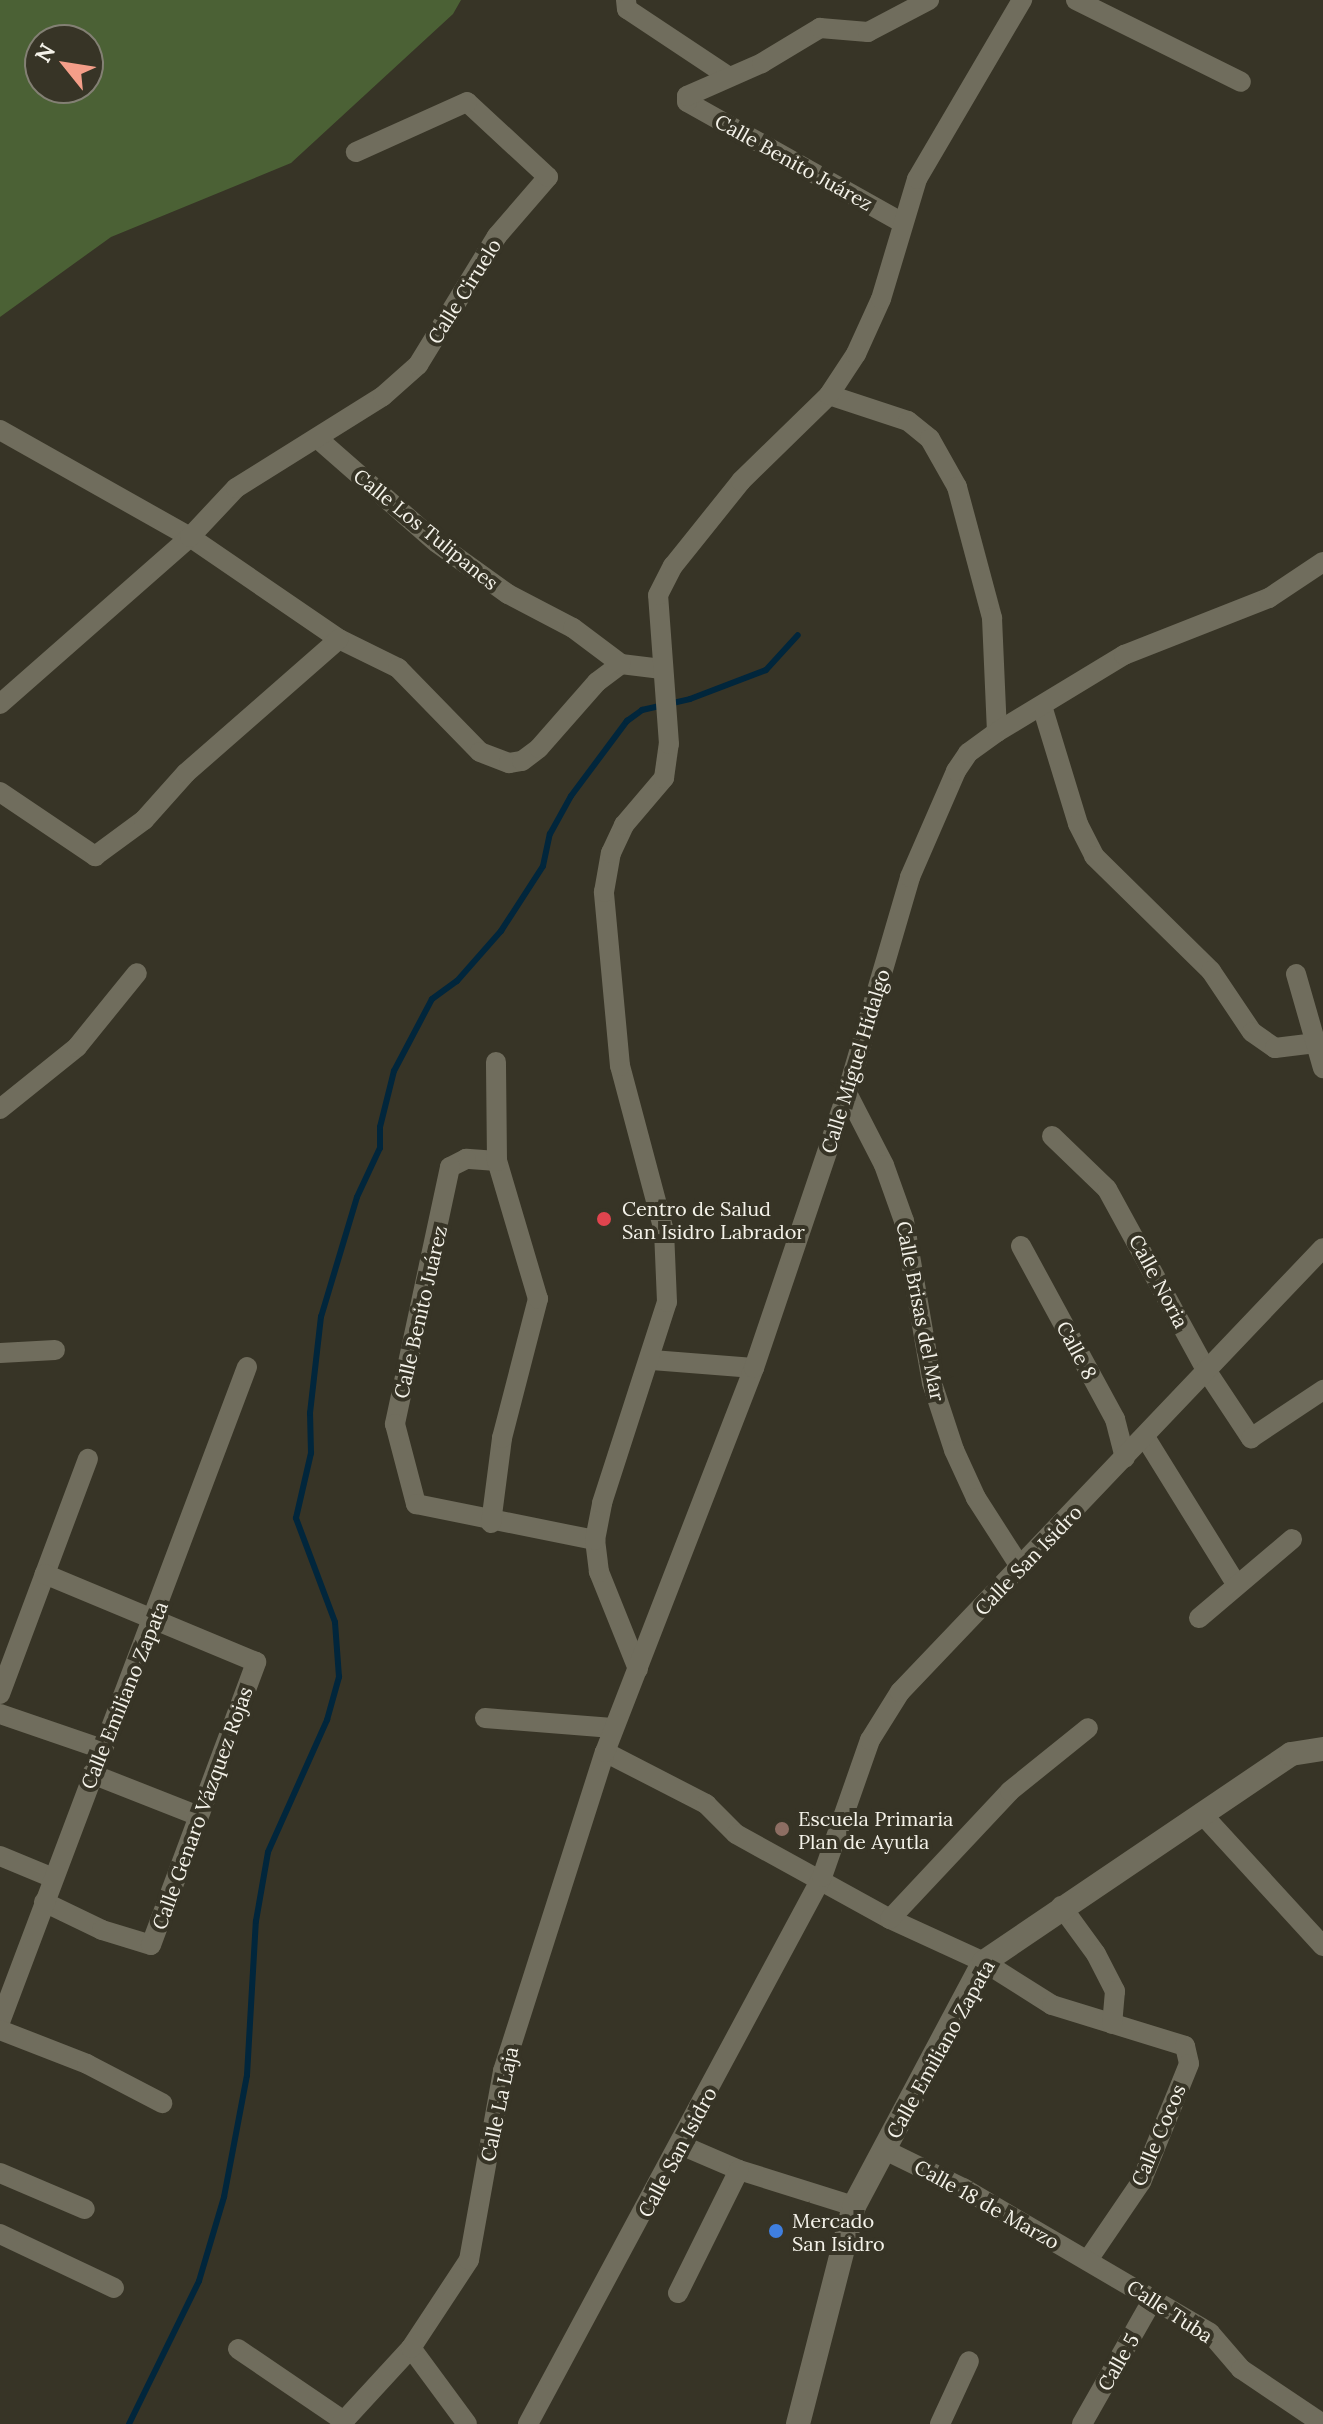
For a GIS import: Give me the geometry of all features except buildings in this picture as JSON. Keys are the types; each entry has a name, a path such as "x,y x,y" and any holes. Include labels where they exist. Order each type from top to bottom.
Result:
{"street":[{"path":"627,5 728,76 762,63 820,28 868,32 929,0"},
{"path":"638,1669 599,1572 595,1540 602,1503 652,1360 667,1302 664,1231 620,1066 604,892 611,853 624,825 664,778 669,744 658,595 673,566 741,481 829,395 881,299 901,222 959,101 1022,0"},
{"path":"1076,0 1241,82"},
{"name":"Calle Benito Juárez","path":"728,76 687,96 687,102 901,222"},
{"name":"Calle Ciruelo","path":"0,704 190,537 236,488 383,396 418,365 497,236 548,177 467,102 356,152"},
{"path":"829,395 908,421 930,439 957,487 992,618 997,732"},
{"path":"0,430 190,537 339,639 398,668 480,752 509,763 522,761 539,748 597,682 621,664 662,669"},
{"name":"Calle Los Tulipanes","path":"317,438 437,543 508,594 573,628 621,664"},
{"name":"Calle Miguel Hidalgo","path":"605,1752 754,1368 847,1093 910,877 956,771 968,753 997,732 1124,655 1269,598 1321,570"},
{"path":"0,792 95,856 144,820 186,773 339,639"},
{"path":"1042,706 1078,824 1094,856 1211,971 1252,1032 1275,1048 1314,1043"},
{"path":"0,1109 77,1047 137,973"},
{"path":"1296,974 1323,1068"},
{"path":"496,1062 497,1161 538,1299 502,1438 491,1523 595,1540"},
{"name":"Calle Brisas del Mar","path":"847,1093 884,1165 904,1221 932,1383 954,1450 976,1498 1021,1568"},
{"name":"Calle Noria","path":"1052,1136 1107,1189 1206,1370 1251,1438 1323,1390"},
{"name":"Calle Benito Juárez","path":"491,1523 416,1504 395,1424 450,1167 466,1159 497,1161"},
{"name":"Calle 8","path":"1021,1246 1115,1419 1125,1458"},
{"name":"Calle San Isidro","path":"528,2424 681,2145 822,1877 870,1740 893,1704 1323,1248"},
{"path":"0,1353 55,1350"},
{"path":"652,1360 754,1368"},
{"name":"Calle Emiliano Zapata","path":"0,2022 92,1774 156,1619 247,1367"},
{"path":"1145,1437 1236,1584"},
{"path":"0,1694 88,1459"},
{"path":"1199,1618 1292,1539"},
{"path":"45,1574 156,1619"},
{"name":"Calle Genaro Vázquez Rojas","path":"44,1902 102,1930 151,1945 196,1815 256,1662 156,1619"},
{"path":"0,1714 102,1749"},
{"path":"485,1718 613,1728"},
{"path":"890,1919 1010,1791 1088,1728"},
{"name":"Calle Emiliano Zapata","path":"798,2424 854,2206 984,1962 1061,1906 1291,1754 1323,1749"},
{"path":"605,1752 654,1773 706,1804 736,1834 822,1877 890,1919 984,1962 1052,2005 1112,2024 1115,1991 1096,1954 1061,1906"},
{"name":"Calle La Laja","path":"343,2423 411,2348 469,2260 503,2071 605,1752"},
{"path":"92,1774 196,1815"},
{"path":"1202,1814 1323,1946"},
{"path":"0,1856 53,1878"},
{"name":"Calle Cocos","path":"1088,2260 1141,2182 1189,2064 1185,2046 1112,2024"},
{"path":"0,2030 87,2064 162,2103"},
{"path":"681,2145 739,2170 854,2206"},
{"name":"Calle 18 de Marzo","path":"885,2150 963,2188 1088,2260"},
{"path":"678,2293 739,2170"},
{"path":"0,2173 85,2209"},
{"path":"0,2234 114,2288"},
{"name":"Calle Tuba","path":"1088,2260 1210,2333 1241,2369 1323,2424"},
{"name":"Calle 5","path":"1082,2424 1153,2299"},
{"path":"411,2348 467,2424"},
{"path":"238,2349 343,2423"},
{"path":"940,2424 969,2361"}],"green space":[{"path":"0,0 461,0 453,14 291,163 111,237 0,317"}],"waterway":[{"path":"129,2424 199,2281 224,2197 247,2075 256,1921 268,1852 327,1720 339,1677 335,1622 296,1518 311,1453 310,1413 321,1317 357,1197 380,1148 380,1127 394,1071 432,999 457,981 501,931 543,866 550,834 571,796 627,721 642,710 690,699 766,670 798,635"}],"place":[{"name":"Centro de Salud San Isidro Labrador","path":"604,1219"},
{"name":"Escuela Primaria Plan de Ayutla","path":"782,1829"},
{"name":"Mercado San Isidro","path":"776,2231"}]}
